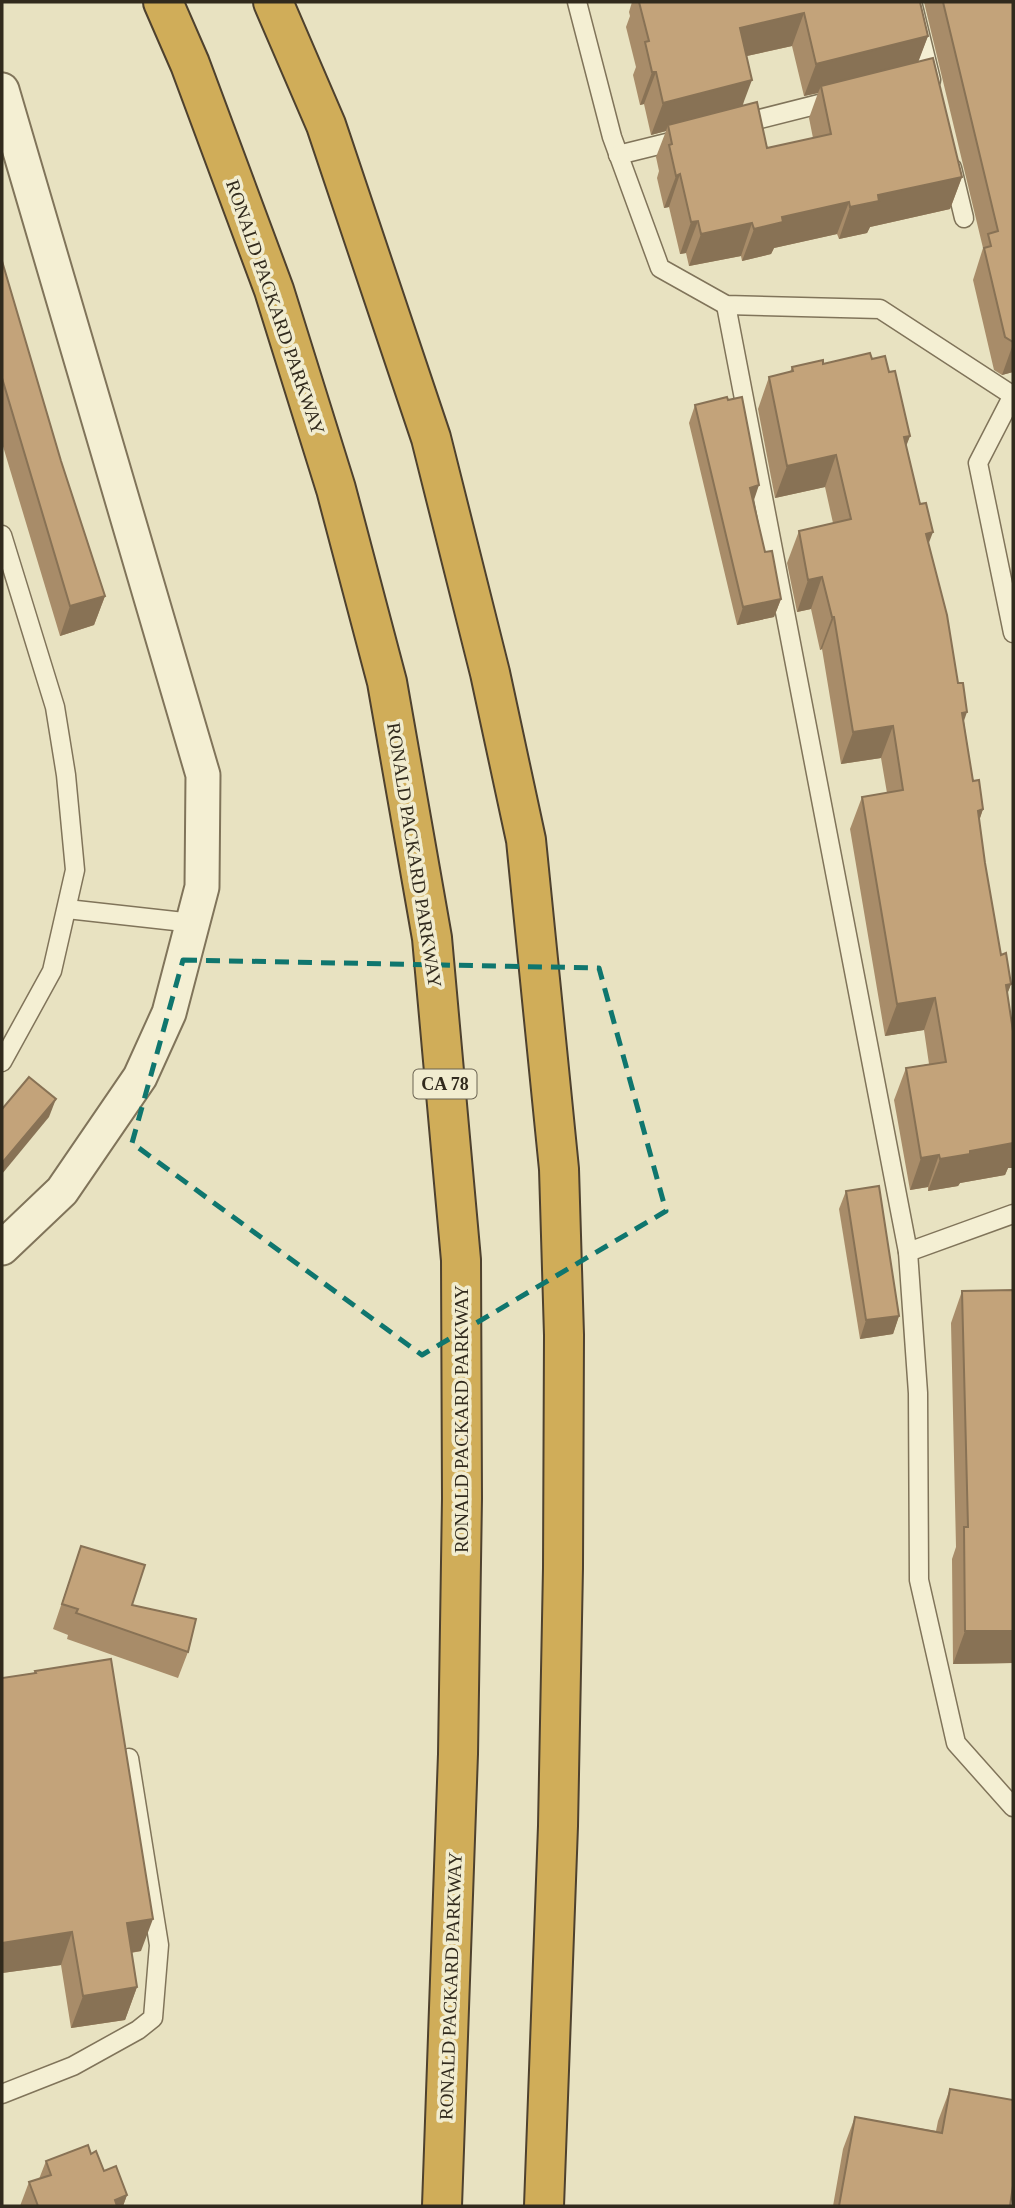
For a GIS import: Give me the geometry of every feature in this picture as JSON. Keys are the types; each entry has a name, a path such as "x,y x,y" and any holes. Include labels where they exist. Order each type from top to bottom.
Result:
{"highway":[{"name":"RONALD PACKARD PARKWAY","path":"163,2 190,64 274,290 336,489 387,682 432,938 461,1260 462,1498 458,1754 442,2206"},
{"path":"273,2 326,125 431,438 490,673 526,840 559,1169 564,1335 558,1826 544,2206"}],"street":[{"path":"2,90 203,775 202,887 169,1013 140,1077 62,1191 2,1248"}],"lane":[{"path":"577,2 611,137 660,268 726,304 880,309 1013,395 978,463 1013,633"},
{"path":"912,2 923,78 936,102"},
{"path":"727,128 849,97"},
{"path":"618,155 699,134"},
{"path":"949,153 964,218"},
{"path":"726,304 908,1252 918,1393 919,1580 956,1743 1013,1807"},
{"path":"2,535 55,707 66,775 75,870 52,971 2,1062"},
{"path":"67,909 193,923"},
{"path":"908,1252 1013,1214"},
{"path":"2,2094 73,2066 153,2018 159,1945 129,1758"}],"highlighted area":[{"path":"183,960 599,968 666,1211 422,1355 132,1143"}],"building":[{"path":"639,2 920,2 928,36 816,64 804,13 740,28 752,80 663,103 656,72 652,72 645,42 649,41"},
{"path":"943,2 1013,2 1013,342 1005,337 984,248 991,246 988,234 998,231"},
{"path":"933,58 962,177 878,195 879,201 850,207 849,202 782,217 783,222 754,229 752,223 701,234 698,221 691,222 680,174 676,176 669,145 672,144 668,125 757,102 767,148 831,134 821,86"},
{"path":"2,261 61,461 105,596 70,606 2,378"},
{"path":"870,353 872,359 885,356 889,372 895,371 910,436 904,437 920,504 926,503 933,532 926,534 947,615 958,683 963,683 967,712 962,713 973,781 979,780 983,809 978,811 985,863 1001,955 1006,953 1011,984 1006,985 1013,1031 1013,1143 940,1159 939,1155 921,1158 906,1068 946,1062 935,998 897,1004 862,797 903,790 893,726 853,732 834,617 822,577 808,580 799,531 851,519 836,455 787,466 769,377 793,371 792,367 823,360 823,364"},
{"path":"727,397 728,400 742,397 759,485 750,488 765,552 772,551 781,599 743,607 695,405"},
{"path":"29,1077 56,1099 2,1163 2,1109"},
{"path":"879,1186 899,1316 866,1320 846,1191"},
{"path":"1013,1290 1013,1631 965,1631 964,1527 968,1527 962,1291"},
{"path":"81,1546 145,1565 132,1605 196,1619 188,1652 76,1613 78,1609 62,1604"},
{"path":"111,1659 153,1919 127,1923 137,1987 83,1996 72,1932 2,1943 2,1678"},
{"path":"950,2089 1013,2100 1013,2186 1010,2206 839,2206 855,2117 942,2133"},
{"path":"88,2145 91,2154 96,2151 104,2171 116,2166 127,2195 115,2200 117,2206 38,2206 29,2182 51,2175 46,2161"}]}
